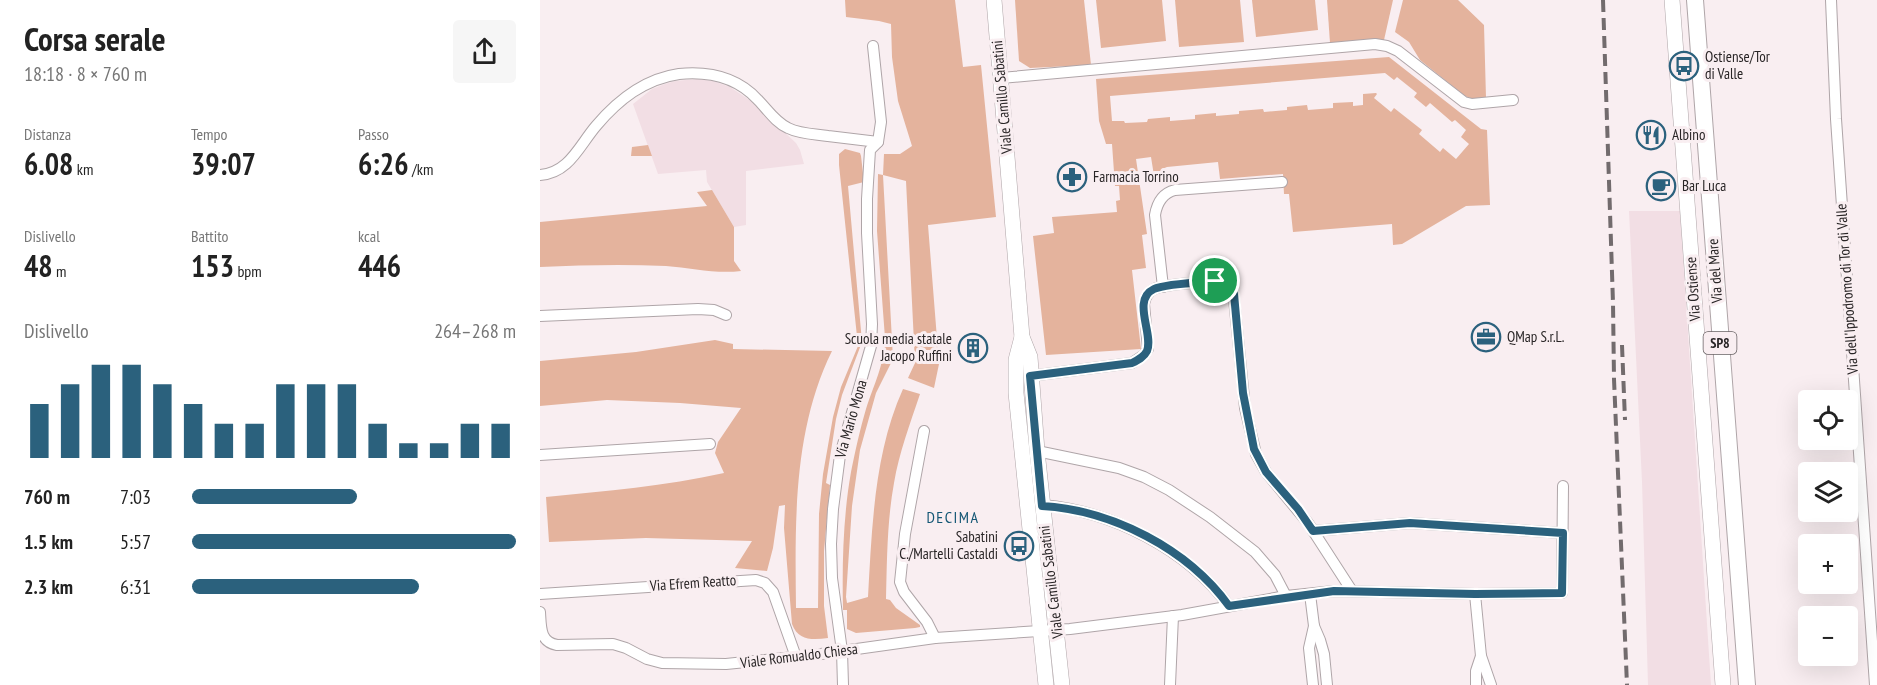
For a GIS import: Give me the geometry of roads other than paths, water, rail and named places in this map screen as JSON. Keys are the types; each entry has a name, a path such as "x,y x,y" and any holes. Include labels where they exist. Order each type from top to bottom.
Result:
{"main road":[{"name":"Via del Mare","path":"1695,0 1747,685"}],"street":[{"name":"Viale Camillo Sabatini","path":"994,0 1022,337 1030,357 1042,506 1062,685"},
{"name":"Via Ostiense","path":"1672,0 1723,685"},
{"name":"Via dell'Ippodromo di Tor di Valle","path":"1831,0 1838,143 1875,685"},
{"path":"1001,78 1374,45 1387,46 1398,51 1464,102 1477,104 1513,100"},
{"name":"Via Mario Mona","path":"843,685 842,651 831,568 832,520 840,454 872,346 867,199 870,150 878,142 881,122 873,46"},
{"path":"540,175 551,174 565,166 597,124 629,94 652,81 684,74 716,74 736,82 755,96 774,118 790,129 804,133 878,142"},
{"path":"1163,287 1155,215 1157,206 1167,194 1175,190 1282,182"},
{"path":"1030,376 1137,361 1148,349 1144,301 1150,291 1163,287 1215,281 1227,284 1233,291 1245,408 1254,449 1266,472 1298,509 1352,591"},
{"path":"540,316 698,309 714,310 726,315"},
{"name":"Viale Camillo Sabatini","path":"1022,337 1016,360 1016,393 1046,685"},
{"path":"924,431 905,534 900,582 904,592 927,622 935,638"},
{"path":"540,455 710,444"},
{"path":"1037,451 1119,468 1144,477 1177,495 1255,552 1272,571 1286,596"},
{"path":"1313,531 1410,523 1563,533 1563,486"},
{"path":"1042,506 1063,508 1095,516 1149,539 1191,566 1229,606"},
{"name":"Viale Romualdo Chiesa","path":"540,612 542,637 545,642 557,645 613,644 647,659 666,664 726,664 935,638 1041,632 1173,616 1286,596 1352,591 1475,594 1562,593 1563,533"},
{"name":"Via Efrem Reatto","path":"540,594 756,580 765,583 773,592 796,657"},
{"path":"1310,594 1314,626 1323,646 1327,685"},
{"path":"1475,594 1481,656 1491,685"},
{"path":"1170,685 1173,616"},
{"path":"1313,685 1309,648 1314,626"},
{"path":"1476,685 1476,671 1481,656"}],"railway":[{"path":"1603,0 1614,379 1627,685"},
{"path":"1622,345 1625,420"}],"place":[{"name":"Ostiense/Tor di Valle","path":"1684,66"},
{"name":"Albino","path":"1651,135"},
{"name":"Farmacia Torrino","path":"1072,177"},
{"name":"Bar Luca","path":"1661,186"},
{"name":"QMap S.r.L.","path":"1486,337"},
{"name":"Scuola media statale Jacopo Ruffini","path":"973,348"},
{"name":"Sabatini C./Martelli Castaldi","path":"1019,546"}],"district":[{"name":"DECIMA","path":"953,517"}]}
